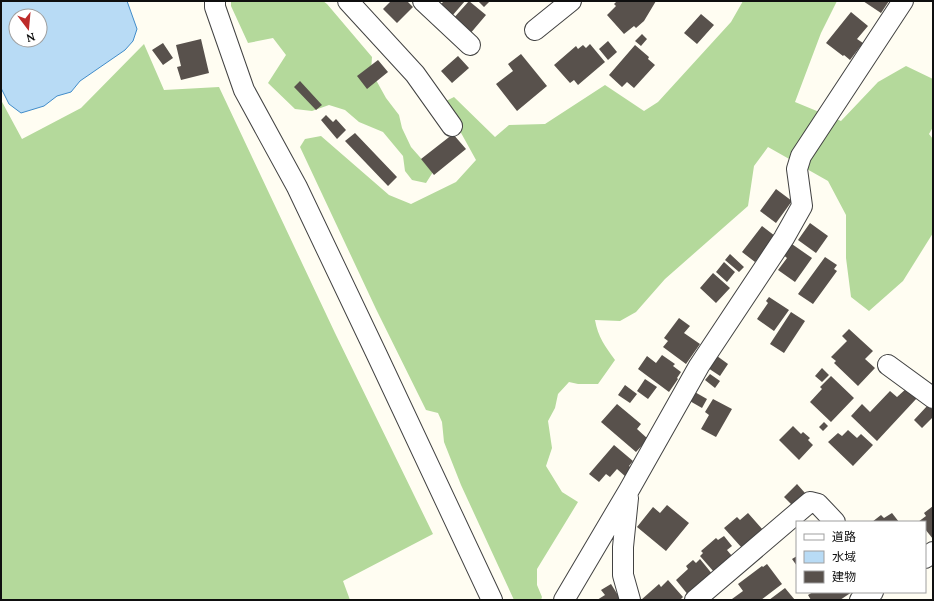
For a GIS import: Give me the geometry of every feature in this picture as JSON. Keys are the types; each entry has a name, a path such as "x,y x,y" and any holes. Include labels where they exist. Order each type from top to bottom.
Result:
{"street":[{"path":"215,1 215,7 244,90 297,187 381,362 492,600"},
{"path":"348,1 415,74 452,126"},
{"path":"423,1 470,45"},
{"path":"535,30 571,1"},
{"path":"564,600 629,490 699,366 784,238 802,206 798,169 801,156 903,1"},
{"path":"888,365 933,398"},
{"path":"629,490 622,547 623,575 630,600"},
{"path":"695,600 810,502 818,504 834,521"},
{"path":"860,600 871,593"}],"green space":[{"path":"231,1 323,1 327,4 372,57 371,71 386,98 399,115 402,128 411,147 433,172 426,183 412,180 405,171 403,156 383,132 359,122 345,110 329,105 312,111 295,109 268,83 286,55 273,38 248,43 231,6"},
{"path":"743,1 837,1 821,33 795,102 841,121 878,82 906,66 933,79 933,127 929,134 933,139 933,233 903,281 869,311 851,297 846,258 846,215 828,181 768,147 754,166 748,206 665,279 636,312 620,321 595,320 596,326 605,346 615,360 598,384 578,384 569,382 558,394 555,408 548,421 552,448 546,466 562,492 578,502 537,569 537,585 542,597 541,600 514,600 461,485 444,442 442,422 438,413 426,410 376,309 300,147 305,139 321,136 389,195 411,204 456,182 476,160 444,102 454,97 495,137 509,125 545,124 605,85 644,111 658,102 731,22"},
{"path":"144,44 164,90 219,87 335,333 433,534 343,581 350,600 1,600 1,100 22,139 81,108"}],"water":[{"path":"1,1 127,1 137,29 133,41 125,50 80,81 71,92 57,96 44,106 21,113 9,104 1,88"}],"building":[{"path":"391,1 407,1 413,7 397,23 383,9"},
{"path":"444,1 465,1 452,16 440,5"},
{"path":"469,1 486,15 469,35 452,20"},
{"path":"478,1 490,1 484,7"},
{"path":"617,1 656,1 644,21 636,28 634,26 624,34 607,15 616,6 614,4"},
{"path":"863,1 889,1 881,13"},
{"path":"851,12 868,26 857,39 863,43 850,60 826,43"},
{"path":"701,14 714,25 697,44 684,33"},
{"path":"642,34 647,39 641,46 635,41"},
{"path":"201,39 209,73 181,80 177,67 181,66 176,45"},
{"path":"608,41 617,52 608,60 599,49"},
{"path":"163,43 173,58 163,65 152,50"},
{"path":"590,44 605,62 578,85 574,80 570,83 554,65 576,46 578,49 583,45 586,48"},
{"path":"635,45 649,57 648,59 655,65 634,88 627,82 622,87 609,75"},
{"path":"521,54 547,86 517,111 496,84 513,71 508,64"},
{"path":"458,56 469,68 452,83 441,71"},
{"path":"378,60 388,72 367,89 357,76"},
{"path":"300,81 322,105 316,110 294,87"},
{"path":"326,115 333,122 336,119 346,130 337,139 321,120"},
{"path":"355,133 397,177 388,186 345,141"},
{"path":"453,134 466,149 434,175 421,159"},
{"path":"776,189 792,201 776,223 760,211"},
{"path":"810,223 828,236 816,253 798,240"},
{"path":"762,226 775,236 755,262 742,252"},
{"path":"789,242 812,258 795,282 778,270 787,258 781,253"},
{"path":"730,254 744,267 739,272 725,260"},
{"path":"825,257 837,265 834,269 837,271 813,304 798,294"},
{"path":"724,262 735,272 727,282 716,272"},
{"path":"713,273 730,288 716,303 700,288"},
{"path":"769,297 789,310 774,331 757,319 768,303 766,301"},
{"path":"791,312 805,321 784,353 770,344"},
{"path":"679,318 690,326 684,333 700,344 686,364 663,347 668,341 664,338"},
{"path":"849,329 873,351 865,359 875,368 858,386 834,363 836,361 831,357 847,341 842,336"},
{"path":"662,355 675,364 673,366 681,372 669,392 638,369 647,356 656,363"},
{"path":"717,356 728,364 720,376 708,368"},
{"path":"822,368 829,375 822,382 815,376"},
{"path":"710,374 720,381 715,388 705,380"},
{"path":"831,376 854,398 831,422 810,402 822,389 820,387"},
{"path":"645,379 657,387 648,399 637,391"},
{"path":"625,385 637,394 630,403 618,395"},
{"path":"907,388 917,398 877,441 851,416 862,404 870,412 890,391 897,397"},
{"path":"693,391 707,399 702,408 688,400"},
{"path":"713,399 732,409 716,437 701,429 709,415 705,412"},
{"path":"617,404 641,424 637,429 648,439 636,452 601,422"},
{"path":"928,405 933,410 933,417 922,428 914,420"},
{"path":"824,422 828,426 823,431 819,427"},
{"path":"793,426 801,434 803,432 810,438 808,440 813,445 799,460 779,440"},
{"path":"848,430 857,438 861,434 873,445 853,466 828,442 838,433 842,436"},
{"path":"614,445 633,461 629,466 632,469 626,477 617,469 610,477 606,474 599,482 589,474"},
{"path":"797,484 805,493 792,505 784,497"},
{"path":"667,505 689,523 666,551 637,527 653,507 660,513"},
{"path":"933,506 933,539 926,530 926,521 919,521 926,516 924,513"},
{"path":"748,513 763,530 742,548 724,528 737,517 740,520"},
{"path":"892,513 898,521 873,521 881,515 884,518"},
{"path":"724,536 732,546 727,550 732,556 714,572 700,556 703,553 701,551 716,538 718,540"},
{"path":"796,557 796,565 792,559"},
{"path":"700,559 713,575 689,596 676,580 688,569 686,566 693,560 696,563"},
{"path":"767,564 782,584 761,600 733,600 732,599 743,591 738,584"},
{"path":"668,580 683,597 680,600 641,600 659,584 661,587"},
{"path":"611,584 621,600 597,600 605,595 601,590"},
{"path":"785,588 795,600 769,600"},
{"path":"811,593 850,593 840,600 811,600 808,595"}]}
